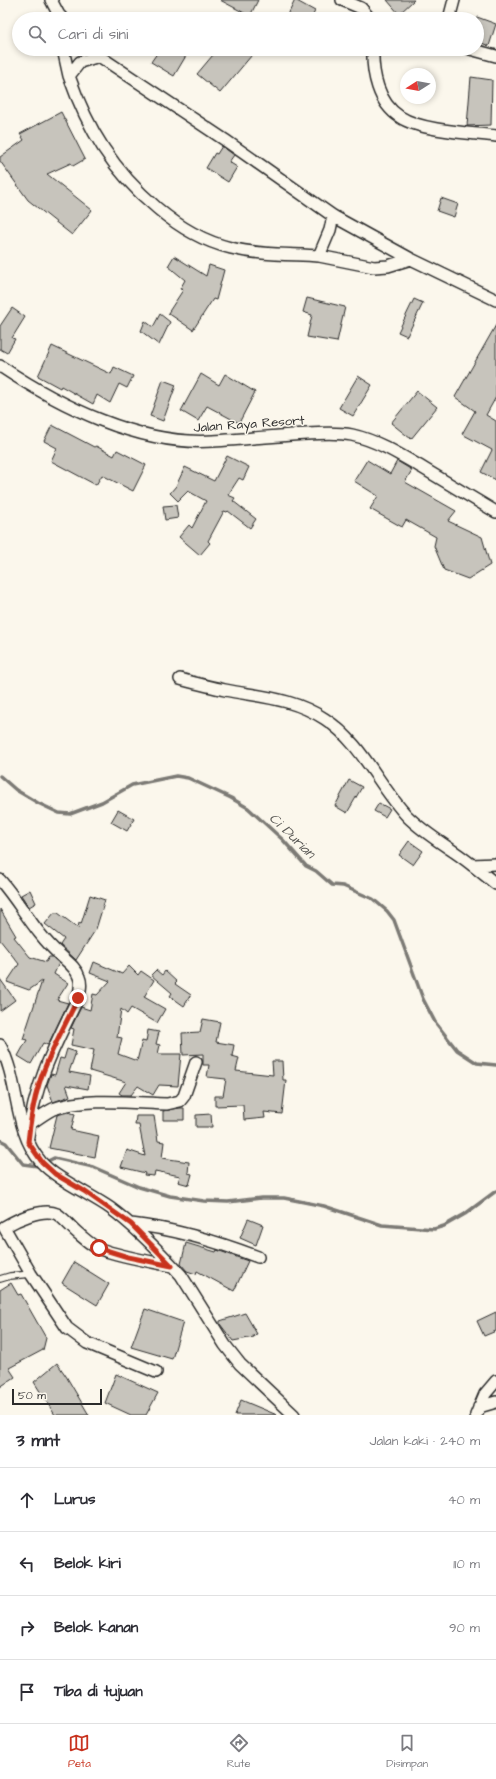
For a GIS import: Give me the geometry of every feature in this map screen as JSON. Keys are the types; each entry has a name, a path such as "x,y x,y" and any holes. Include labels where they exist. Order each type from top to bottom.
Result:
{"street":[{"path":"51,0 57,12"},
{"path":"342,0 361,8 364,12"},
{"path":"451,12 454,0"},
{"path":"484,53 496,56"},
{"path":"65,56 78,104 105,153 143,196 169,218 190,233 210,242 232,249 319,256 374,268 388,266 411,259"},
{"path":"69,76 80,62 90,56"},
{"path":"102,56 333,216 411,259 496,300"},
{"path":"373,56 372,66 377,85 387,105 400,118 421,126 449,132 496,136"},
{"path":"319,256 330,230 333,216"},
{"name":"Jalan Raya Resort","path":"0,366 36,388 80,411 116,426 153,437 184,442 212,442 327,433 351,434 371,440 392,450 496,512"},
{"path":"180,679 225,690 288,701 326,719 342,732 367,760 377,777 407,815 429,834 496,884"},
{"path":"472,865 496,864"},
{"path":"0,880 10,892 33,927 53,949 75,969 80,977 81,987 78,998 42,1076 34,1103 28,1142"},
{"path":"0,1045 9,1065 28,1142 42,1162 55,1174 84,1191 131,1224 181,1275 225,1345 240,1364 294,1415"},
{"path":"30,1124 52,1110 69,1104 89,1102 175,1103 184,1096 196,1062"},
{"path":"156,1372 87,1343 67,1328 2,1228 26,1216 39,1213 52,1213 61,1218 87,1242 99,1248 128,1257 172,1266"},
{"path":"131,1224 185,1233 218,1242 258,1257"},
{"path":"477,1411 485,1394 496,1381"},
{"path":"477,1411 496,1402"}],"lane":[{"path":"0,1279 10,1276 31,1274"}],"building":[{"path":"220,0 258,0 252,12 242,12"},
{"path":"295,0 315,11 314,12 289,12"},
{"path":"387,0 414,0 401,12 397,12"},
{"path":"484,20 496,24 489,46 484,44"},
{"path":"155,56 186,56 174,76 151,62"},
{"path":"212,56 251,56 220,93 197,74"},
{"path":"471,77 492,80 491,125 467,126"},
{"path":"61,112 85,159 73,166 71,163 47,174 92,210 72,235 28,200 0,161 0,157 24,140 20,134"},
{"path":"222,146 234,155 229,162 237,167 228,182 206,168 215,153 217,154"},
{"path":"441,198 458,204 454,217 437,211"},
{"path":"174,256 206,276 209,265 224,270 216,300 213,299 193,330 168,313 183,290 180,289 185,280 168,266"},
{"path":"307,298 345,307 337,342 307,337 312,315 303,312"},
{"path":"414,299 423,303 407,336 398,332"},
{"path":"12,308 25,317 12,338 15,339 7,353 0,349 0,326"},
{"path":"160,314 170,322 159,345 141,331 145,321 153,327"},
{"path":"496,325 496,397 486,415 496,421 496,480 481,472 492,450 462,434 475,411 455,397"},
{"path":"52,346 111,374 114,367 133,376 127,388 119,384 110,403 97,395 93,404 61,386 60,388 38,376"},
{"path":"201,374 219,385 225,374 255,392 239,423 207,406 198,421 181,411"},
{"path":"358,376 372,385 353,416 339,408"},
{"path":"163,380 176,385 163,421 150,416"},
{"path":"417,391 437,407 411,439 391,423"},
{"path":"52,425 114,456 117,450 146,465 133,491 102,475 96,485 51,461 57,448 44,441"},
{"path":"227,456 249,467 243,480 239,478 228,495 235,498 233,501 256,519 250,528 228,511 224,511 208,541 210,543 200,555 179,537 189,525 192,528 206,501 188,491 178,501 170,493 176,486 185,467 214,481"},
{"path":"367,460 390,474 397,461 412,470 405,482 456,511 448,521 482,537 490,565 468,579 444,570 434,546 436,537 406,520 402,527 370,509 378,496 354,481"},
{"path":"176,505 178,518 165,520 163,506"},
{"path":"349,780 362,787 347,813 335,806"},
{"path":"379,803 390,809 385,817 374,811"},
{"path":"118,810 134,819 127,831 111,822"},
{"path":"409,841 423,851 413,865 399,855"},
{"path":"30,890 36,903 29,907 21,895"},
{"path":"90,895 105,900 96,929 76,960 60,945 64,939 45,924 54,913 58,913 78,928 79,923 81,924"},
{"path":"0,909 16,936 14,937 30,957 46,962 49,957 52,957 59,963 54,974 68,983 57,1000 68,1003 48,1045 43,1043 31,1064 18,1056 27,1040 23,1039 42,981 29,990 7,982 19,964 0,940"},
{"path":"94,962 122,974 129,966 138,975 141,971 154,980 144,997 165,1009 157,1023 131,1008 127,1014 121,1009 117,1037 122,1038 118,1054 137,1061 142,1041 146,1042 148,1030 159,1032 156,1044 160,1045 158,1054 181,1054 178,1086 159,1085 153,1095 138,1086 131,1095 122,1095 119,1093 126,1082 90,1071 94,1050 71,1045 74,1029 71,1028 81,1007 90,1010 93,994 97,995 110,981 90,973"},
{"path":"156,970 162,975 165,971 177,982 175,984 191,995 184,1006 170,996 172,993 151,975"},
{"path":"0,979 15,1000 0,1011"},
{"path":"203,1019 220,1022 216,1042 234,1045 232,1056 239,1058 236,1071 273,1075 272,1061 282,1061 283,1080 286,1080 282,1114 264,1112 265,1118 244,1120 243,1105 215,1106 215,1096 223,1096 226,1079 207,1077 209,1065 203,1065 203,1054 183,1055 182,1033 200,1032"},
{"path":"67,1049 76,1052 69,1072 90,1076 88,1089 66,1085 70,1096 53,1102 47,1085 51,1074 55,1075 60,1058 64,1059"},
{"path":"184,1108 184,1120 163,1120 163,1111"},
{"path":"68,1112 75,1114 71,1130 99,1136 95,1157 49,1148 57,1115"},
{"path":"211,1114 212,1127 196,1127 196,1115"},
{"path":"136,1116 154,1116 158,1141 164,1142 162,1158 189,1162 188,1173 192,1174 189,1185 178,1182 180,1176 155,1171 154,1176 144,1175 145,1173 121,1167 127,1150 145,1156 139,1125 135,1125"},
{"path":"248,1219 263,1225 256,1245 240,1238"},
{"path":"186,1243 216,1252 217,1250 248,1261 234,1291 197,1271 196,1274 187,1271 181,1264"},
{"path":"74,1262 109,1284 97,1305 62,1283"},
{"path":"11,1283 18,1295 21,1294 46,1338 43,1350 9,1368 15,1377 0,1387 0,1290"},
{"path":"145,1309 183,1322 172,1359 131,1347"},
{"path":"496,1312 496,1331 484,1336 477,1321"},
{"path":"245,1313 257,1334 253,1335 254,1337 233,1341 220,1324 220,1321"},
{"path":"57,1363 89,1415 55,1415 34,1382"},
{"path":"116,1374 158,1393 146,1415 131,1415 105,1403"},
{"path":"241,1400 277,1415 235,1415"}],"waterway":[{"name":"Ci Durian","path":"0,776 16,790 59,813 70,814 102,802 132,785 176,776 188,778 231,798 248,808 283,840 306,866 316,871 332,885 343,886 373,899 387,911 394,920 423,999 435,1022 457,1050 477,1063 496,1065"},
{"path":"0,1140 6,1143 23,1164 38,1166 54,1158 93,1167 139,1187 170,1196 204,1201 228,1202 261,1198 284,1198 324,1206 382,1225 434,1229 444,1226 465,1214 496,1191"}],"route":[{"path":"78,998 39,1083 30,1124 28,1142 42,1162 55,1174 84,1191 131,1224 172,1266 128,1257 99,1248"}]}
